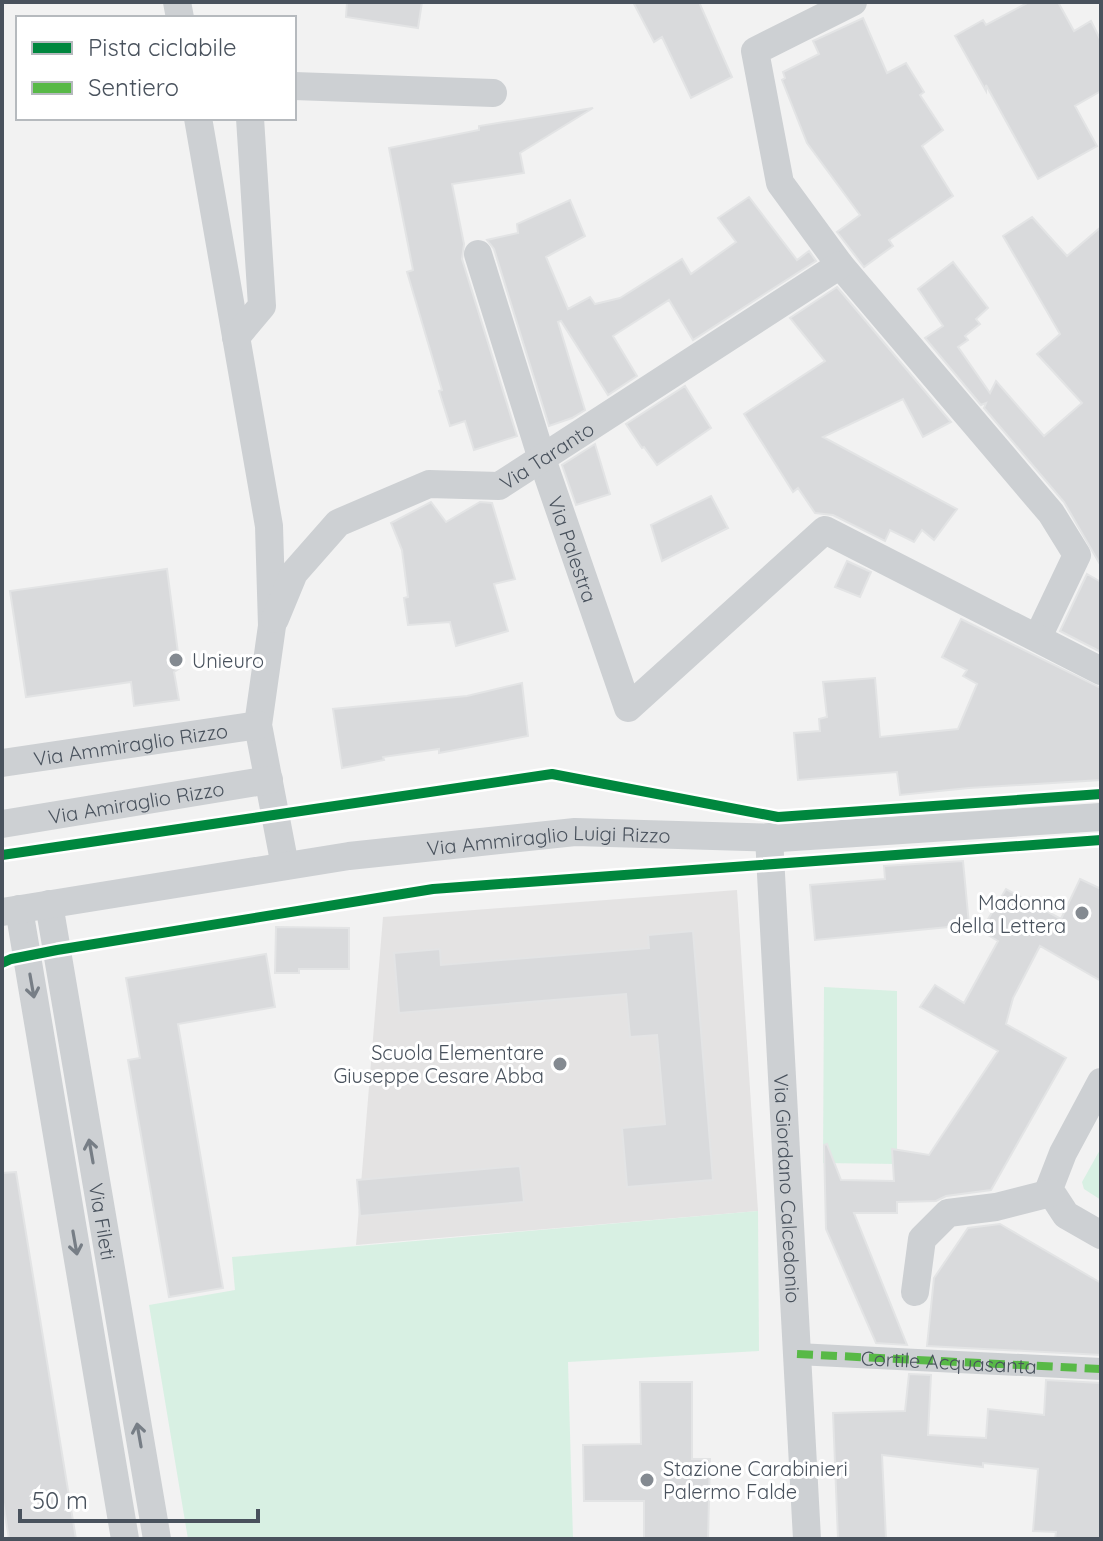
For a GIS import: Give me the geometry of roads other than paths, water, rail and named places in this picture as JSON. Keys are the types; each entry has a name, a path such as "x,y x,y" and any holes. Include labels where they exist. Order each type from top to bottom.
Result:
{"street":[{"path":"837,6 755,51 780,183 840,265 1051,513 1077,555 1038,637 1101,671"},
{"path":"296,86 493,93"},
{"path":"198,120 269,526 272,626 258,725 285,866"},
{"path":"236,337 262,306 250,120"},
{"name":"Via Palestra","path":"478,254 542,459 628,708 825,530 1038,637"},
{"name":"Via Taranto","path":"272,626 294,573 338,523 429,484 499,486 840,265"},
{"name":"Via Ammiraglio Rizzo","path":"2,763 258,725"},
{"name":"Via Amiraglio Rizzo","path":"2,824 269,780"},
{"name":"Via Ammiraglio Luigi Rizzo","path":"10,910 349,856 575,832 769,837 1101,817"},
{"name":"Via Giordano Calcedonio","path":"769,837 807,1539"},
{"name":"Via Fileti","path":"49,904 157,1539"},
{"name":"Via Fileti","path":"10,910 125,1539"},
{"path":"1101,1082 1063,1153 1049,1189 1066,1215 1101,1235"},
{"path":"915,1292 922,1239 948,1213 996,1207 1051,1193"},
{"name":"Cortile Acquasanta","path":"797,1354 1101,1369"}],"place":[{"name":"Unieuro","path":"176,660"},
{"name":"Madonna della Lettera","path":"1082,913"},
{"name":"Scuola Elementare Giuseppe Cesare Abba","path":"560,1064"},
{"name":"Stazione Carabinieri Palermo Falde","path":"647,1480"}]}
